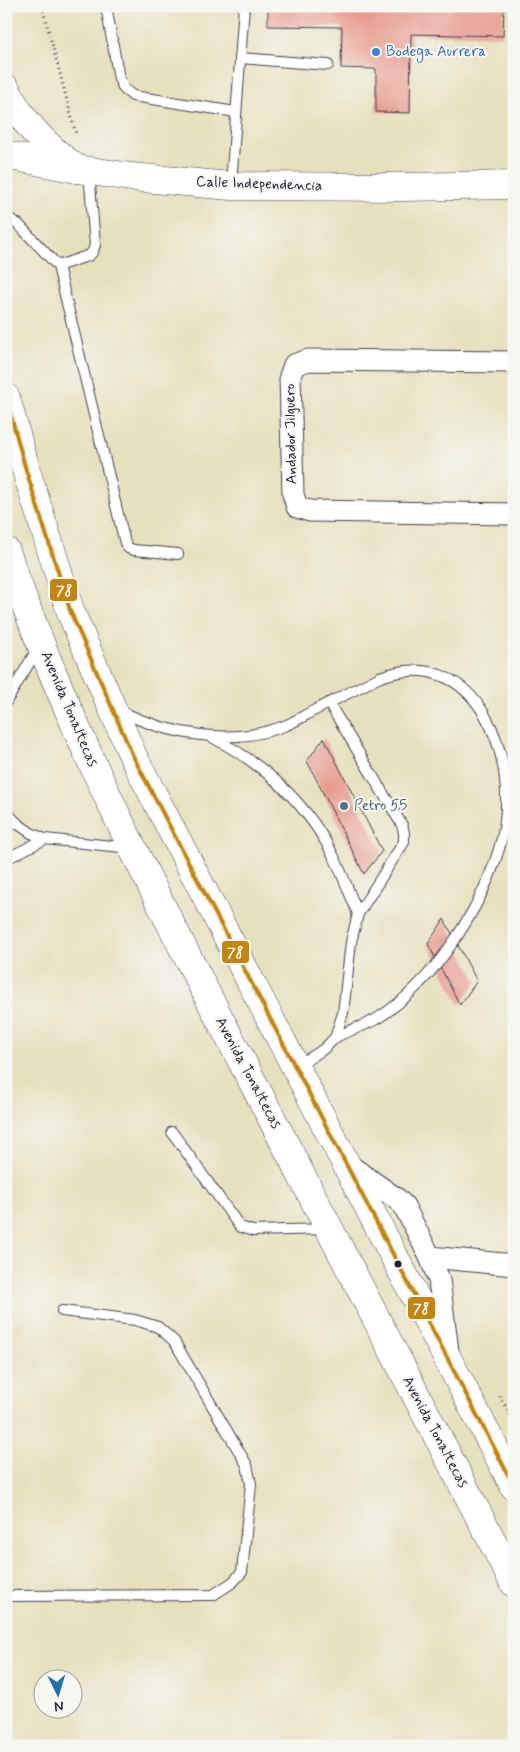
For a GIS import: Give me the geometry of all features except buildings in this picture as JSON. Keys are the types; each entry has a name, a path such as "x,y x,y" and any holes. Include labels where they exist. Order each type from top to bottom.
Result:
{"main road":[{"path":"6,89 17,110 44,143 83,170"},
{"name":"Calle Independencia","path":"6,155 131,177 231,186 403,187 514,185"},
{"path":"6,398 26,470 71,613 138,764 514,1486"},
{"name":"Avenida Tonaltecas","path":"6,551 41,643 99,778 133,848 181,945 514,1582"}],"street":[{"name":"Andador Jilguero","path":"514,362 308,360 294,365 290,376 293,494 298,507 310,511 514,514"},
{"path":"346,1163 404,1206 430,1257 439,1280 450,1362"},
{"path":"430,1257 514,1265"}],"lane":[{"path":"106,6 119,79 124,89 133,96 236,112"},
{"path":"231,186 244,6"},
{"path":"240,58 328,65"},
{"path":"58,266 90,255 95,245 83,170"},
{"path":"6,217 18,224 58,266 128,548 178,554"},
{"path":"6,702 41,643"},
{"path":"112,708 135,719 183,733 233,735 259,732 284,726 380,677 410,670 427,671 442,675 456,682 477,701 491,727 498,748 505,791 504,822 496,859 472,911 455,940 434,968 411,992 377,1019 335,1038 323,1050 295,1067"},
{"path":"329,703 402,825 404,833 404,842 358,914 351,942 343,1013 335,1038"},
{"path":"208,735 234,749 259,766 282,786 303,809 321,834 336,861 358,914"},
{"path":"6,812 31,833 45,839 133,848"},
{"path":"6,859 45,839"},
{"path":"172,1132 240,1227 253,1231 329,1229"},
{"path":"6,1596 213,1595 233,1582 242,1572 251,1484 247,1465 174,1341 158,1327 136,1320 62,1311"}],"path":[{"path":"42,6 75,134 82,139"}],"transit line":[{"name":"78","path":"6,398 26,470 71,613 133,756 514,1486"}],"place":[{"name":"Bodega Aurrera","path":"376,52"},
{"name":"Petro 55","path":"344,806"}]}
